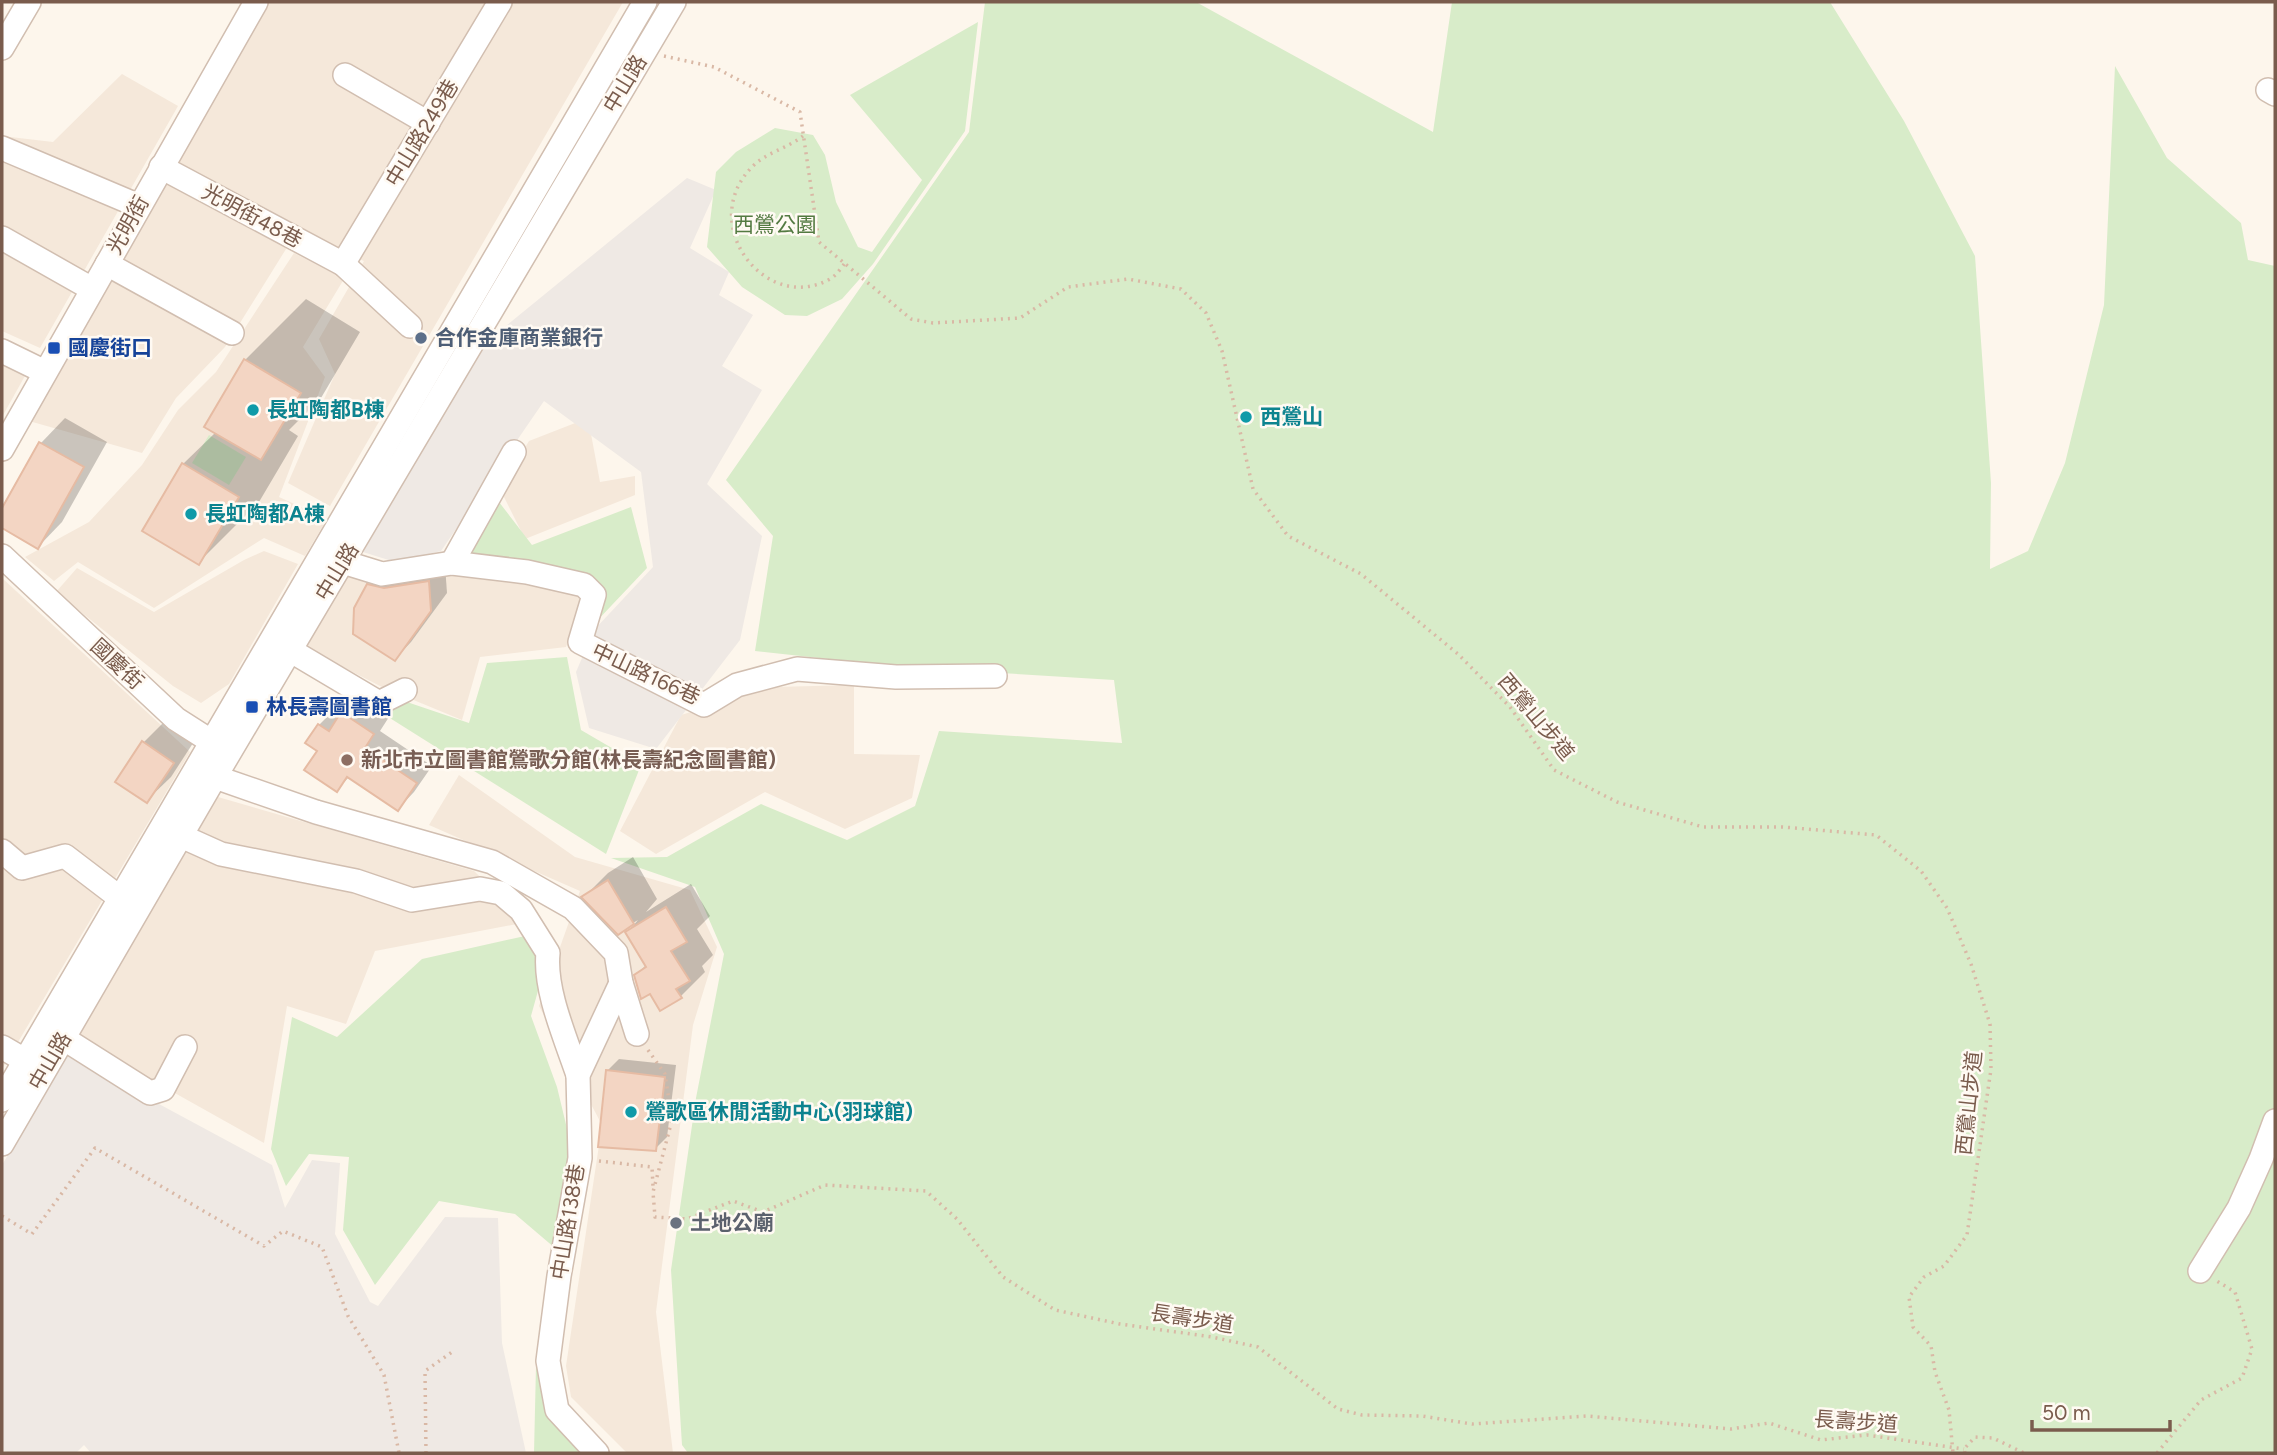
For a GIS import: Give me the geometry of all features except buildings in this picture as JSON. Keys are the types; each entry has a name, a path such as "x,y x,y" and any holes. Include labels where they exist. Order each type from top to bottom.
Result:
{"street":[{"path":"2,48 29,2"},
{"name":"光明街","path":"2,449 256,2"},
{"name":"中山路249巷","path":"344,264 500,2"},
{"name":"中山路","path":"431,390 440,339 645,2"},
{"name":"中山路","path":"2,1100 63,1038 215,777 281,645 431,390 674,2"},
{"path":"345,75 428,123"},
{"path":"2,148 139,206"},
{"name":"光明街48巷","path":"161,167 344,264 410,326"},
{"path":"2,238 92,289"},
{"path":"107,264 232,333"},
{"path":"2,351 45,372"},
{"path":"452,563 514,452"},
{"name":"國慶街","path":"2,556 176,719 212,742"},
{"name":"中山路166巷","path":"334,556 382,574 452,563 527,572 584,585 594,595 580,642 704,705 737,685 797,669 896,677 995,676"},
{"path":"281,645 379,703 405,690"},
{"name":"中山路","path":"2,1144 34,1066 120,898 212,742 281,645"},
{"path":"212,742 215,777 316,812 492,862 573,908 616,953 621,983 637,1034"},
{"path":"181,836 221,854 356,881 412,900 480,889 501,893 521,911 548,953 547,968 552,990 578,1074"},
{"path":"2,851 22,868 65,856 120,898"},
{"name":"中山路138巷","path":"597,1453 557,1410 548,1361 559,1276 580,1158 578,1074 621,983"},
{"path":"63,1038 150,1093 163,1088 185,1047"},
{"path":"2,1047 34,1066"},
{"path":"2200,1271 2239,1208 2275,1121"}],"path":[{"name":"西鶯山步道","path":"644,51 714,67 800,112 819,242 911,318 933,323 1020,318 1068,287 1128,279 1181,289 1206,313 1222,351 1253,489 1288,536 1360,575 1458,654 1510,707 1554,770 1617,802 1703,827 1783,827 1876,835 1921,871 1947,908 1971,964 1990,1024 1991,1069 1967,1235 1944,1266 1924,1277 1909,1297 1913,1327 1931,1346 1935,1372 1949,1410 1952,1451"},
{"path":"803,136 753,166 739,185 731,207 731,228 737,246 756,269 773,281 809,286 832,278 845,263"},
{"path":"637,1034 664,1074 672,1120 653,1192"},
{"path":"2,1216 32,1234 95,1148 264,1246 283,1231 322,1247 348,1315 384,1375 399,1453"},
{"path":"580,1158 652,1167 653,1192"},
{"name":"長壽步道","path":"653,1192 655,1217 674,1220 687,1219 733,1201 762,1212 825,1185 926,1191 957,1219 1003,1277 1055,1310 1120,1324 1212,1337 1258,1347 1338,1409 1362,1415 1422,1416 1472,1423 1587,1416 1731,1429 1769,1423 1821,1440 1867,1435 1952,1451"},
{"path":"2157,1453 2201,1400 2242,1378 2252,1349 2235,1292 2200,1271"},
{"path":"426,1453 425,1371 452,1352"},
{"path":"1952,1451 1964,1451 1975,1437 1993,1438 2024,1453"}],"shaded area":[{"path":"268,2 623,2 330,506 288,483 335,374 319,339 364,261 296,233 225,347 176,398 142,453 29,421"},
{"path":"122,74 178,106 40,348 2,331 2,136 53,142"},
{"path":"687,178 716,190 690,248 729,272 719,295 753,315 722,366 762,390 707,484 762,536 740,640 656,749 589,728 576,672 594,630 653,567 641,472 544,401 441,551 395,562 363,552 484,344"},
{"path":"294,253 344,279 303,347 325,377 279,497 327,519 305,556 264,538 154,608 78,562 54,581 25,557 89,522 142,465 178,410 216,372"},
{"path":"2,362 26,374 2,417"},
{"path":"588,418 600,482 635,476 635,495 525,539 500,489 529,441"},
{"path":"264,551 298,564 229,684 201,703 173,686 56,592 77,568 154,612"},
{"path":"347,572 478,576 584,596 566,647 480,657 462,720 382,687 304,647"},
{"path":"2,578 190,752 2,1069"},
{"path":"854,685 854,754 920,755 912,798 845,829 765,792 656,854 620,831 681,715 774,687"},
{"path":"459,775 575,857 690,890 717,947 693,1025 656,1312 673,1453 627,1453 571,1397 566,1366 602,1125 539,1006 580,891 429,825"},
{"path":"218,797 474,871 527,922 375,951 346,1024 287,1006 264,1143 73,1036"},
{"path":"68,1055 272,1165 285,1208 312,1160 340,1163 335,1234 370,1302 378,1306 445,1217 498,1218 502,1343 526,1453 91,1453 84,1445 76,1453 10,1453 2,1450 2,1165"}],"green space":[{"path":"985,2 1196,2 1433,132 1452,2 1830,2 1904,121 1975,256 1991,483 1990,569 2028,551 2065,463 2104,305 2115,66 2167,158 2241,223 2248,260 2275,266 2275,1453 688,1453 682,1445 671,1270 696,1098 724,954 695,887 611,858 667,857 761,804 847,840 915,806 939,731 1122,743 1114,680 902,667 755,651 773,536 726,480 969,132"},
{"name":"西鶯公園","path":"978,22 965,131 873,264 842,299 807,316 785,315 742,287 707,247 716,172 736,152 775,128 813,135 825,155 836,202 858,247 872,252 922,180 850,95"},
{"path":"209,435 246,457 229,485 192,463"},
{"path":"499,502 532,545 631,507 647,568 594,624 605,595 588,574 461,557"},
{"path":"567,657 581,730 641,765 606,854 385,715 404,701 469,723 487,663"},
{"path":"525,936 546,962 531,1016 557,1087 576,1166 562,1254 515,1214 439,1201 375,1285 343,1230 349,1157 309,1154 286,1186 271,1149 292,1017 337,1037 422,959"},
{"path":"536,1366 599,1453 534,1453"}],"place":[{"name":"合作金庫商業銀行","path":"421,338"},
{"name":"國慶街口","path":"54,348"},
{"name":"長虹陶都B棟","path":"253,410"},
{"name":"西鶯山","path":"1246,417"},
{"name":"長虹陶都A棟","path":"191,514"},
{"name":"林長壽圖書館","path":"252,707"},
{"name":"新北市立圖書館鶯歌分館(林長壽紀念圖書館)","path":"347,760"},
{"name":"鶯歌區休閒活動中心(羽球館)","path":"631,1112"},
{"name":"土地公廟","path":"676,1223"}]}
